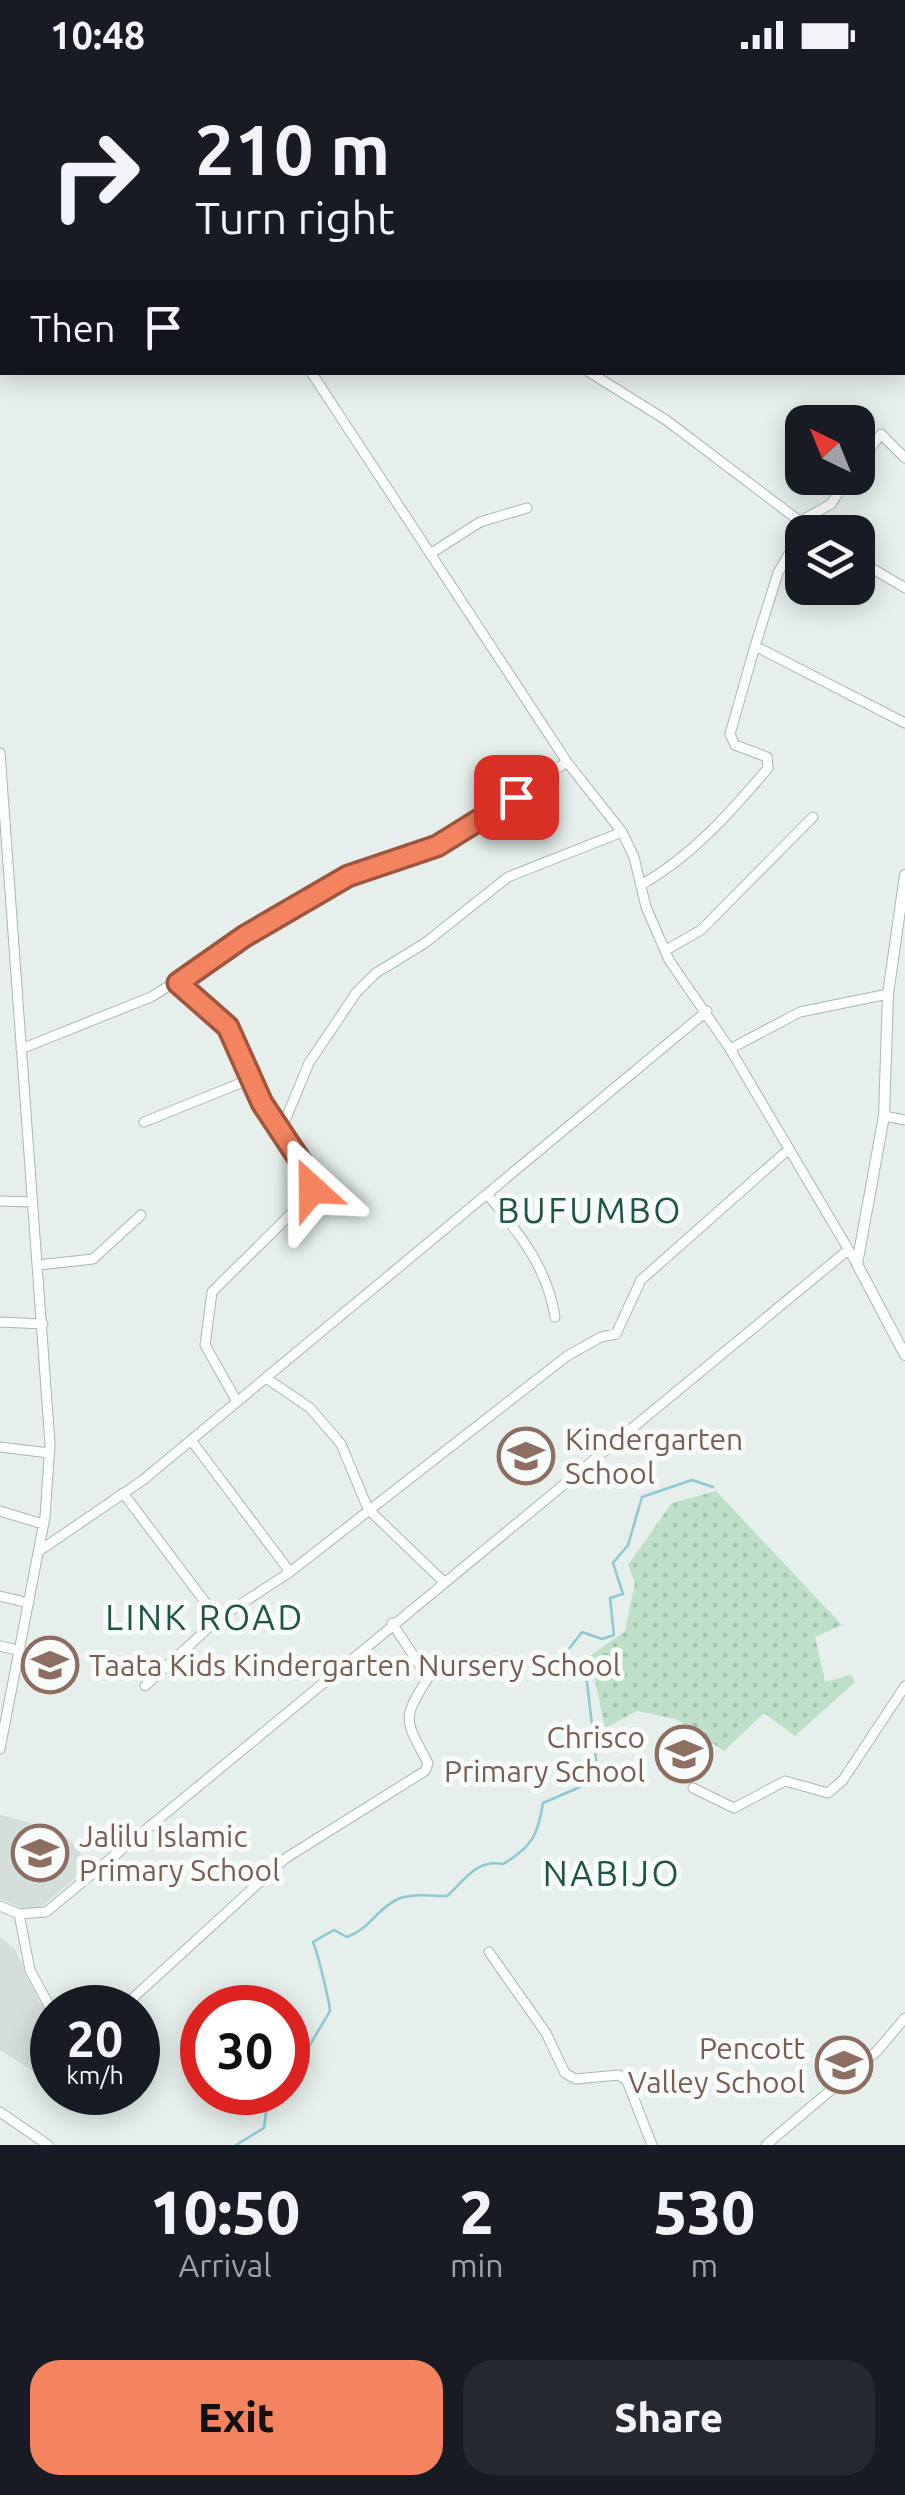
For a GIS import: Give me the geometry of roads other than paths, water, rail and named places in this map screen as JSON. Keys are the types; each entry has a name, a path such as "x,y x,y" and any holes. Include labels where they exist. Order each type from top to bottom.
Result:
{"street":[{"path":"313,375 567,762 622,832 650,917 668,950 669,960 730,1049 857,1264 905,1355"},
{"path":"594,375 666,420 790,515"},
{"path":"875,442 881,434 905,458"},
{"path":"815,515 837,495"},
{"path":"430,554 480,522 527,508"},
{"path":"641,886 683,857 730,813 768,768 767,757 735,745 730,734 785,559"},
{"path":"875,570 905,588"},
{"path":"756,646 905,723"},
{"path":"0,753 50,1453 44,1524 1,1742"},
{"path":"21,1049 178,983 310,897 348,876 437,846 567,762"},
{"path":"668,950 701,930 813,817"},
{"path":"282,1128 309,1063 356,993 376,973 425,943 508,877 622,832"},
{"path":"857,1264 884,1116 888,994 894,926 905,875"},
{"path":"178,983 222,1018 262,1103 313,1180 312,1189 219,1281 208,1310 205,1345 236,1400"},
{"path":"730,1049 800,1012 888,994"},
{"path":"38,1551 123,1494 191,1440 706,1011"},
{"path":"144,1122 253,1078"},
{"path":"884,1116 905,1120"},
{"path":"145,1686 218,1620 290,1572 567,1356 600,1336 616,1334 640,1280 789,1150"},
{"path":"487,1194 532,1250 551,1292 555,1316"},
{"path":"0,1201 32,1202"},
{"path":"38,1265 93,1260 142,1215"},
{"path":"0,1906 18,1914 46,1912 848,1250"},
{"path":"0,1322 43,1324"},
{"path":"266,1378 299,1397 341,1444 368,1509 444,1581"},
{"path":"191,1440 290,1572"},
{"path":"0,1446 50,1453"},
{"path":"123,1494 218,1620"},
{"path":"0,1511 44,1524"},
{"path":"0,1596 29,1603"},
{"path":"147,1985 286,1858 425,1771 428,1763 406,1722 406,1711 428,1678 392,1623"},
{"path":"0,1646 21,1651"},
{"path":"693,1788 734,1808 784,1782 828,1793 843,1780 905,1686"},
{"path":"18,1914 30,1970 38,1985"},
{"path":"489,1952 546,2033 565,2073 575,2078 619,2076 627,2080 652,2145"},
{"path":"766,2145 877,2050 905,2018"},
{"path":"0,2112 48,2145"}],"waterway":[{"path":"310,2045 330,2011 313,1942 334,1930 347,1937 403,1897 447,1896 478,1868 503,1864 532,1839 543,1803 580,1787 597,1769 587,1682 565,1654 582,1632 602,1639 614,1635 610,1598 623,1594 613,1563 628,1545 642,1497 692,1480 713,1487"},
{"path":"236,2145 264,2128 266,2115"}],"place":[{"name":"Kindergarten School","path":"526,1456"},
{"name":"Taata Kids Kindergarten Nursery School","path":"50,1665"},
{"name":"Chrisco Primary School","path":"684,1754"},
{"name":"Jalilu Islamic Primary School","path":"40,1853"},
{"name":"Pencott Valley School","path":"844,2065"}],"district":[{"name":"BUFUMBO","path":"590,1210"},
{"name":"LINK ROAD","path":"205,1617"},
{"name":"NABIJO","path":"612,1873"}]}
